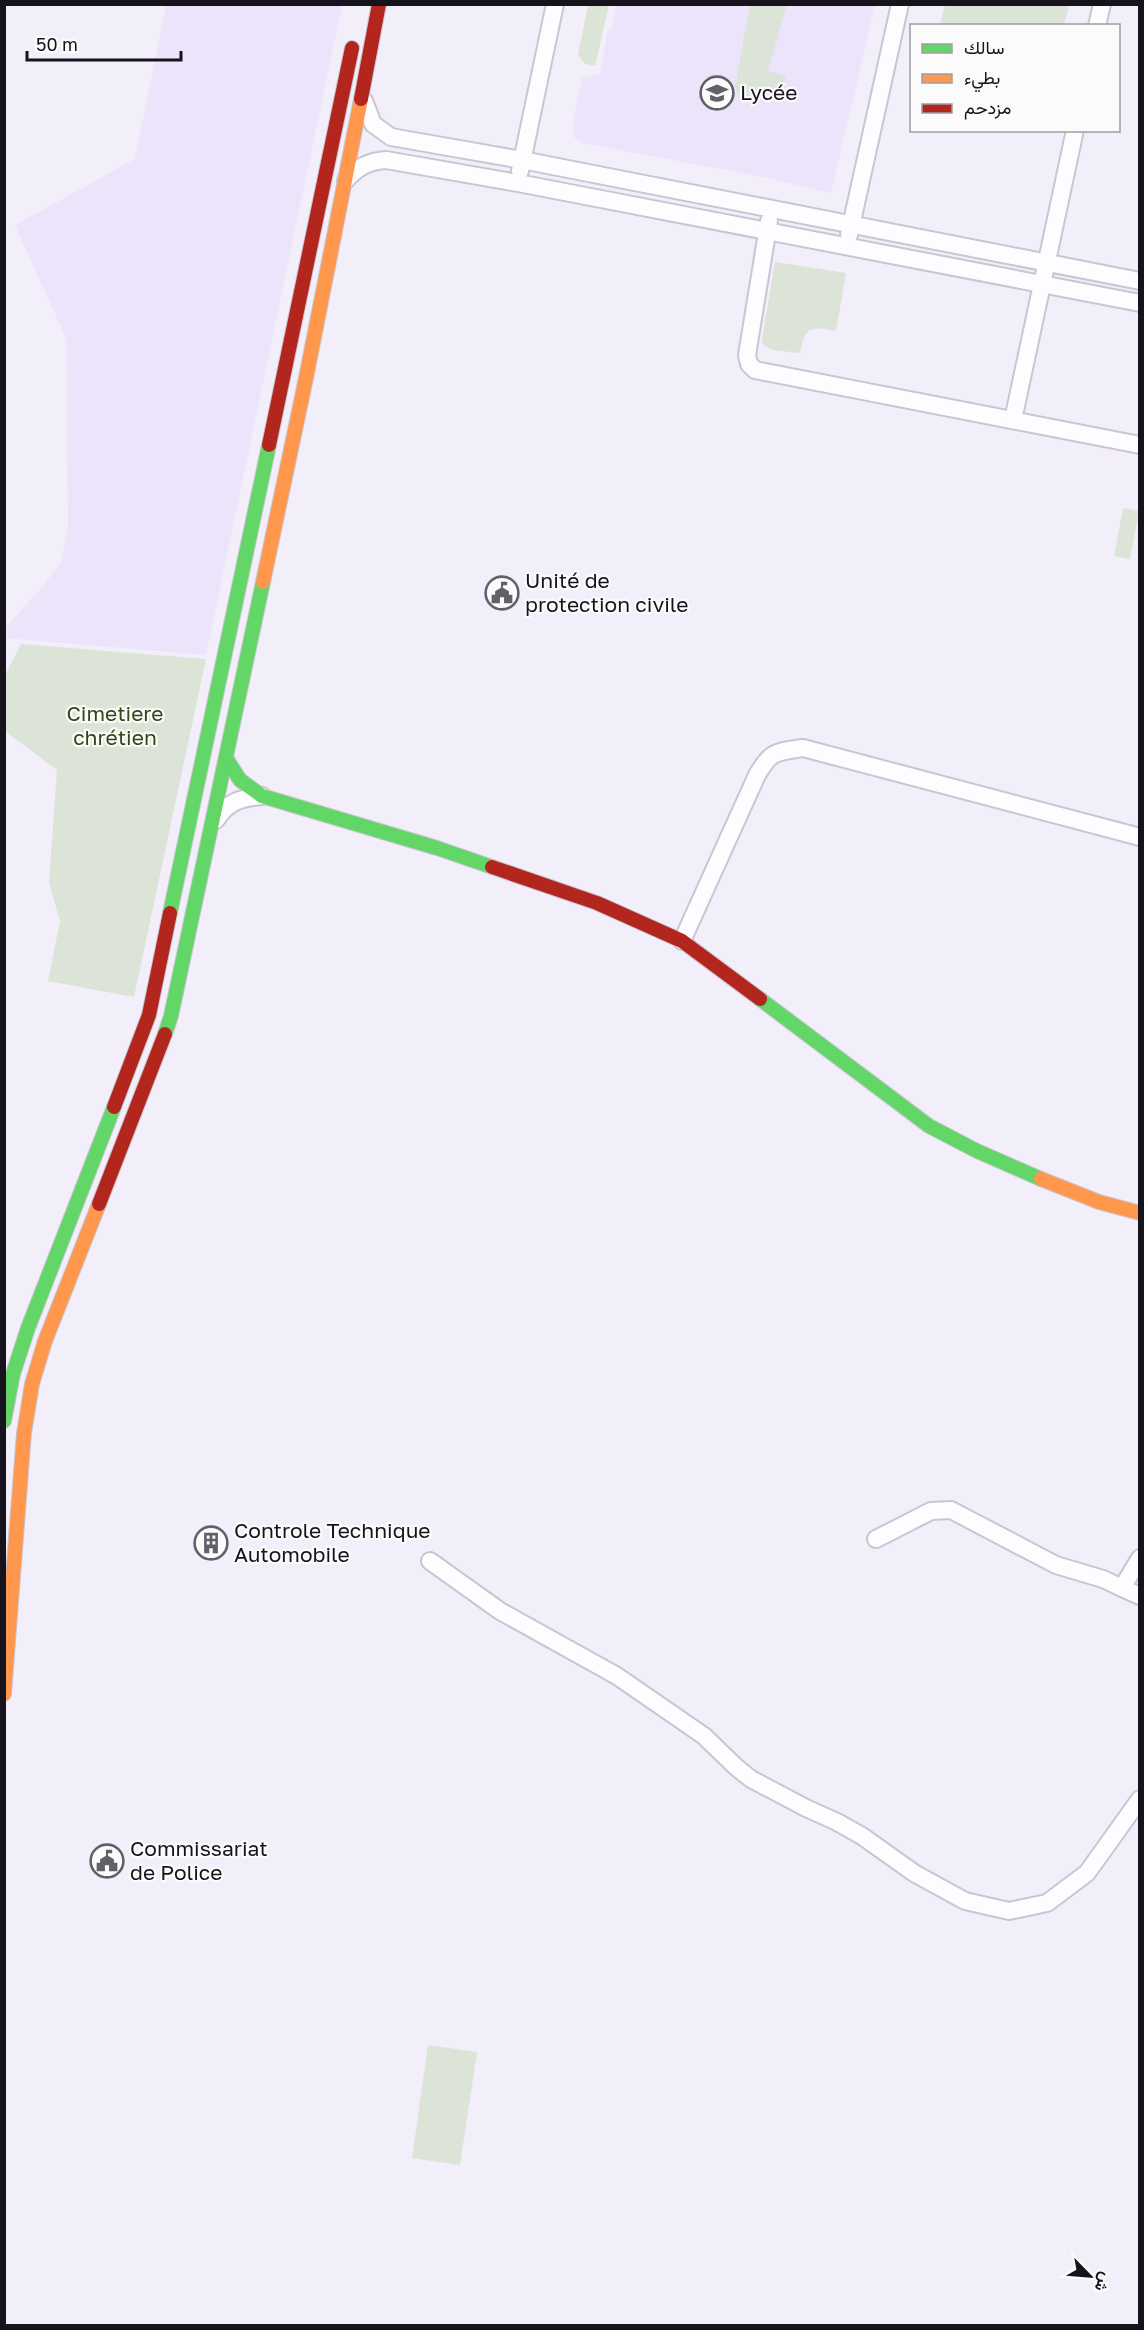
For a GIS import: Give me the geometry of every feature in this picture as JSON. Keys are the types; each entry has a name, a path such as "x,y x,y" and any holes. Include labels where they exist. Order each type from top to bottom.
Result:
{"main road":[{"path":"4,1694 24,1433 32,1384 45,1341 155,1063 171,1016 363,94 379,4"},
{"path":"4,1420 11,1381 30,1320 122,1090 149,1015 354,39"},
{"path":"226,758 236,778 247,788 262,796 436,848 597,903 682,941 929,1126 969,1148 1077,1194 1140,1213"}],"street":[{"path":"518,183 555,4"},
{"path":"847,246 900,4"},
{"path":"1097,24 1102,4"},
{"path":"363,94 364,105 373,124 391,137 522,160 1140,281"},
{"path":"1013,420 1075,132"},
{"path":"345,181 367,163 386,160 518,183 1140,303"},
{"path":"772,209 747,355 749,364 755,370 1140,445"},
{"path":"682,941 757,775 767,758 782,751 802,748 1140,837"},
{"path":"212,825 222,810 231,803 242,798 262,796"},
{"path":"876,1539 931,1511 951,1510 1056,1565 1103,1579 1140,1596"},
{"path":"1122,1587 1140,1558"},
{"path":"430,1561 500,1611 617,1676 704,1736 751,1779 837,1822 914,1873 965,1902 1009,1911 1047,1903 1087,1873 1140,1799"}],"shaded area":[{"path":"166,5 342,5 206,655 5,638 5,628 44,585 61,562 68,526 66,338 15,225 135,159"},
{"name":"Lycée","path":"616,5 875,5 831,193 759,176 582,143 574,137 572,127 582,78 600,74 607,33 612,27"}],"green space":[{"path":"945,4 1069,5 1064,24 940,24"},
{"path":"588,5 609,5 595,66 585,64 578,55"},
{"path":"750,5 790,5 786,7 768,71 786,76 783,89 764,86 751,105 740,98 735,87"},
{"path":"775,262 846,273 836,331 810,330 804,337 800,353 772,350 763,345 762,339"},
{"path":"1123,508 1139,511 1130,559 1114,556"},
{"name":"Cimetiere chrétien","path":"21,644 206,659 134,997 48,981 60,921 49,883 57,770 5,731 5,675"},
{"path":"428,2045 477,2052 460,2165 412,2158"}],"traffic: fast":[{"path":"170,913 269,445"},
{"path":"165,1034 171,1016 263,582"},
{"path":"226,758 240,780 262,796 437,848 492,867"},
{"path":"760,999 929,1126 977,1151 1041,1179"},
{"path":"4,1421 13,1374 28,1328 114,1107"}],"traffic: slow":[{"path":"263,582 361,99"},
{"path":"1041,1179 1099,1202 1140,1213"},
{"path":"4,1694 24,1433 32,1384 45,1341 99,1204"}],"traffic: jam":[{"path":"361,99 379,4"},
{"path":"269,445 352,48"},
{"path":"492,867 597,903 682,941 760,999"},
{"path":"114,1107 149,1015 170,913"},
{"path":"99,1204 165,1034"}],"place":[{"name":"Lycée","path":"717,93"},
{"name":"Unité de protection civile","path":"502,593"},
{"name":"Controle Technique Automobile","path":"211,1543"},
{"name":"Commissariat de Police","path":"107,1861"}]}
